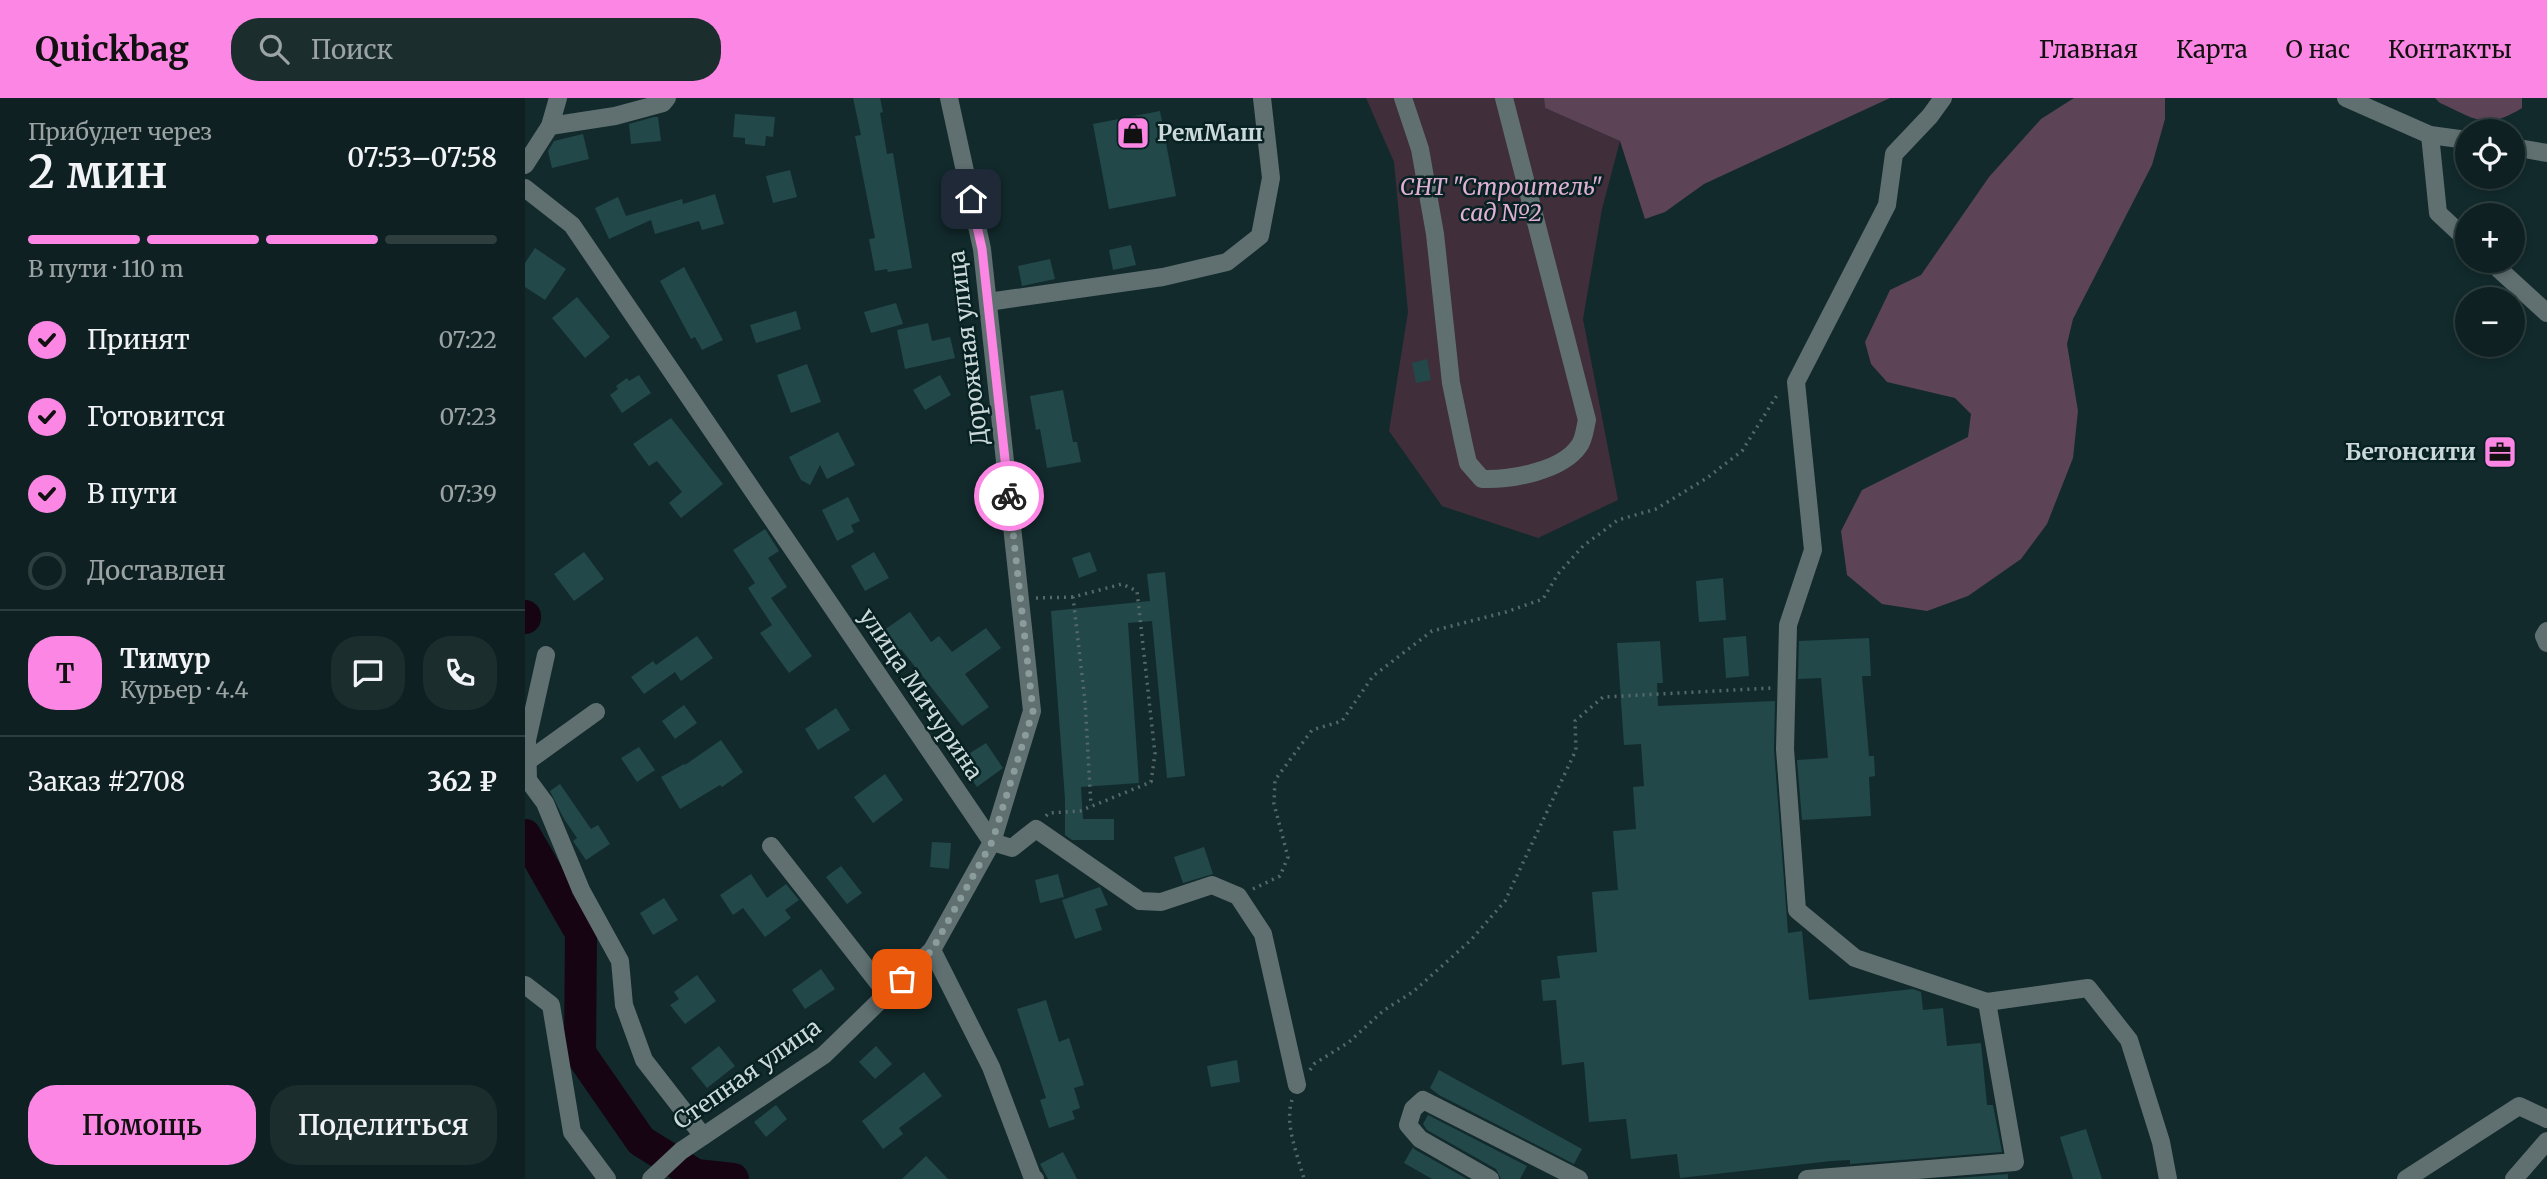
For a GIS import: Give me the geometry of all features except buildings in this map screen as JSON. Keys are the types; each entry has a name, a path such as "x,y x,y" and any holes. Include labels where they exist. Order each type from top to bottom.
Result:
{"street":[{"path":"525,165 551,126 558,98"},
{"path":"551,126 615,116 663,103 667,98"},
{"name":"Дорожная улица","path":"932,950 992,842 1033,711 982,249 949,98"},
{"path":"988,302 1163,278 1227,262 1260,236 1271,178 1262,98"},
{"path":"1403,98 1420,149 1433,222 1451,383 1468,463 1482,479 1503,480 1562,464 1581,445 1587,420 1504,98"},
{"path":"1943,98 1894,154 1887,205 1796,382 1812,550 1788,625 1785,749 1797,910 1855,958 1987,1002 2088,988 2129,1040 2161,1142 2168,1179"},
{"path":"2346,98 2430,135 2455,138"},
{"path":"2430,135 2438,213 2455,229"},
{"path":"2525,149 2547,153"},
{"name":"улица Мичурина","path":"525,188 572,225 992,842"},
{"path":"2503,273 2547,313"},
{"path":"2547,631 2544,636 2547,643"},
{"path":"546,655 527,740 528,780 545,803 582,890 620,961 624,1005 645,1060 703,1136"},
{"path":"528,761 596,712"},
{"path":"992,842 1012,848 1036,829 1140,901 1161,902 1212,885 1238,896 1263,934 1297,1085"},
{"path":"771,846 887,994"},
{"path":"932,950 991,1067 1035,1179"},
{"name":"Степная улица","path":"657,1173 681,1151 824,1055 932,950"},
{"path":"525,985 551,1005 572,1132 607,1179"},
{"path":"1807,1179 2015,1162 1987,1002"},
{"path":"1490,1179 1420,1139 1408,1125 1413,1108 1423,1100 1579,1179"},
{"path":"2406,1179 2519,1106 2547,1119"},
{"path":"2514,1179 2547,1141"}],"path":[{"path":"1238,896 1280,876 1288,857 1274,804 1275,780 1312,730 1342,721 1373,676 1432,631 1506,612 1542,599 1558,574 1583,546 1618,520 1656,509 1707,478 1742,451 1786,383"},
{"path":"1020,599 1073,597 1122,584 1136,592 1154,754 1151,782 1080,810 1049,814 1036,829"},
{"path":"1073,597 1086,713 1091,806"},
{"path":"1304,1179 1292,1135 1289,1109 1297,1085 1314,1064 1349,1042 1383,1012 1414,991 1471,940 1504,901 1576,750 1575,721 1603,697 1788,687"}],"green space":[{"name":"СНТ \"Строитель\" сад №2","path":"1366,98 1544,98 1545,108 1620,141 1602,209 1583,319 1618,500 1538,538 1442,506 1389,431 1408,312 1394,162"}],"shaded area":[{"path":"1544,98 1890,98 1704,184 1665,212 1645,219 1620,141 1545,108"},
{"path":"2074,98 2165,98 2165,119 2152,165 2073,319 2067,344 2078,411 2073,458 2047,524 2021,559 1968,596 1927,611 1882,604 1847,575 1841,531 1862,490 1968,437 1971,414 1955,398 1887,382 1871,364 1865,342 1890,290 1921,275 1989,177 2041,119"},
{"path":"2435,98 2522,98 2522,108 2499,119 2476,119 2440,103"}],"waterway":[{"path":"525,835 581,933 580,1053 641,1141 696,1175 733,1179"}],"way so far":[{"path":"902,979 932,950 992,842 1033,711 1009,496"}],"place":[{"name":"РемМаш","path":"1133,133"},
{"name":"Бетонсити","path":"2500,452"}],"route":[{"path":"971,199 982,249 1009,496"}]}
